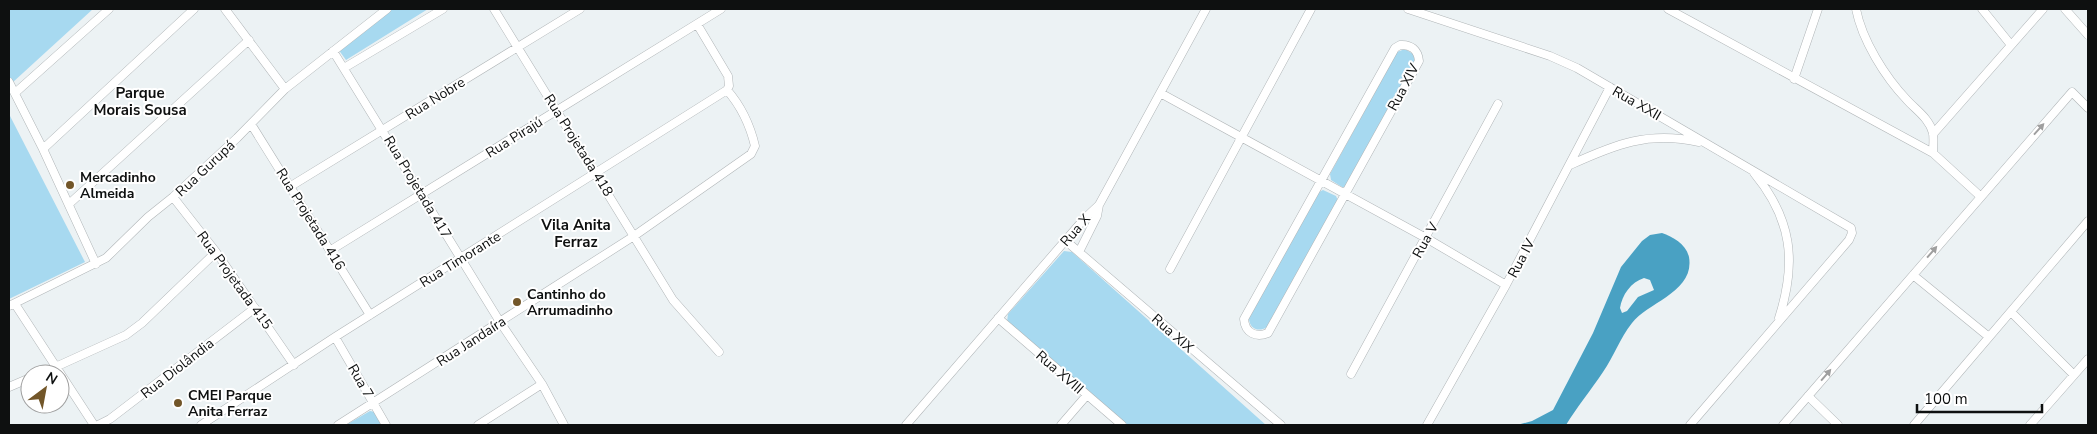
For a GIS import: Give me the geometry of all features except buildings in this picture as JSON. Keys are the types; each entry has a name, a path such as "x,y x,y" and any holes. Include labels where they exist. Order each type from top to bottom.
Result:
{"street":[{"path":"14,93 109,9"},
{"path":"43,149 194,9"},
{"path":"225,9 285,89"},
{"name":"Rua Gurupá","path":"12,305 106,258 148,217 174,197 285,89 387,9"},
{"path":"344,68 443,9"},
{"name":"Rua Projetada 418","path":"494,9 597,173 673,300 719,352"},
{"name":"Rua Nobre","path":"290,186 580,9"},
{"name":"Rua Pirajú","path":"331,250 721,9"},
{"name":"Rua X","path":"906,425 1090,212 1099,205 1162,94 1206,9"},
{"path":"1170,269 1310,9"},
{"name":"Rua XXII","path":"1408,9 1550,56 1578,68 1851,228 1852,233 1849,240 1778,322"},
{"path":"1668,9 1684,13 1794,78 1933,152 1980,196"},
{"path":"1794,78 1818,9"},
{"path":"1856,9 1858,19 1880,63 1906,99 1926,119 1933,134 1933,152"},
{"path":"1982,9 2011,45"},
{"path":"1933,134 2043,9"},
{"path":"2065,9 2088,35"},
{"path":"697,24 728,76 729,86 724,92"},
{"path":"68,204 250,40"},
{"name":"Rua XIV","path":"1400,45 1411,46 1416,50 1419,61 1268,332 1257,336 1252,334 1247,330 1244,319 1321,180 1395,48 1400,45"},
{"name":"Rua Projetada 417","path":"333,51 384,130 500,322 542,384 564,425"},
{"path":"9,82 43,149 96,264"},
{"name":"Rua IV","path":"1432,424 1610,87"},
{"name":"Rua Jandaíra","path":"338,425 634,236 751,154 755,146 752,133 734,98 724,92"},
{"name":"Rua Timorante","path":"201,425 335,337 724,92"},
{"path":"1783,425 2072,92 2088,108"},
{"path":"1162,94 1426,238 1506,285"},
{"name":"Rua V","path":"1351,374 1498,104"},
{"name":"Rua Projetada 416","path":"251,124 370,315"},
{"path":"1570,165 1603,150 1655,137 1679,137 1706,143"},
{"path":"1690,425 1778,322 1789,283 1790,253 1778,208 1766,187 1751,169"},
{"name":"Rua Projetada 415","path":"174,197 216,252 294,365"},
{"path":"1079,252 1097,216 1099,205"},
{"path":"1914,425 2088,222"},
{"name":"Rua XIX","path":"1066,240 1281,425"},
{"path":"63,364 126,335 142,323 216,252"},
{"path":"1913,275 1989,337"},
{"path":"12,305 54,364"},
{"name":"Rua Diolândia","path":"96,425 112,422 255,308"},
{"path":"2011,312 2074,375"},
{"name":"Rua XVIII","path":"998,318 1122,425"},
{"name":"Rua 7","path":"335,337 386,425"},
{"path":"2030,425 2088,359"},
{"path":"478,425 542,384"},
{"path":"70,387 96,425"},
{"path":"1061,425 1087,395"},
{"path":"1808,396 1838,425"}],"shaded area":[{"path":"9,9 93,9 12,83 9,78"},
{"path":"389,9 428,9 346,60 338,49"},
{"path":"1405,49 1413,54 1415,61 1347,187 1342,187 1331,180 1330,174 1397,52"},
{"path":"9,114 85,262 9,299"},
{"path":"1323,190 1336,196 1339,203 1267,327 1260,330 1252,327 1249,318 1319,192"},
{"path":"1662,233 1675,239 1685,248 1689,257 1689,269 1685,279 1678,288 1632,323 1603,372 1566,425 1517,425 1532,421 1553,410 1593,333 1621,267 1642,241 1650,235","holes":["1644,278 1650,280 1654,290 1638,297 1627,311 1622,313 1621,303 1628,290 1639,280"]},
{"path":"1064,251 1072,252 1266,425 1128,425 1007,322 1008,314"},
{"path":"370,411 375,412 382,425 346,425"}],"place":[{"name":"Mercadinho Almeida","path":"70,185"},
{"name":"Cantinho do Arrumadinho","path":"517,302"},
{"name":"CMEI Parque Anita Ferraz","path":"178,403"}],"district":[{"name":"Parque Morais Sousa","path":"140,102"},
{"name":"Vila Anita Ferraz","path":"576,234"}]}
